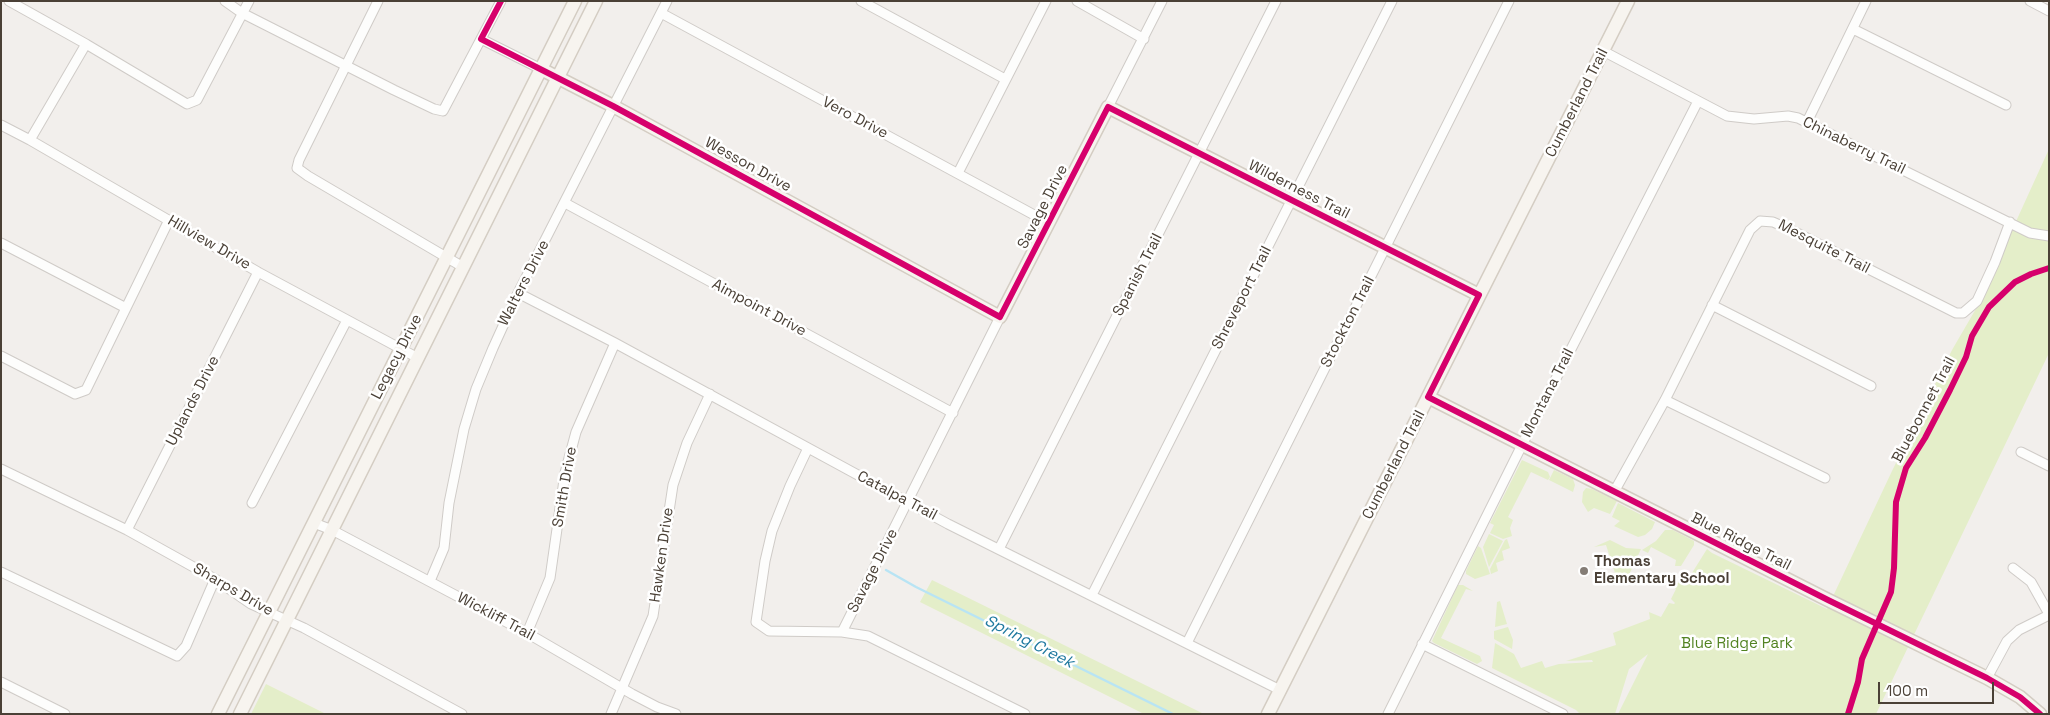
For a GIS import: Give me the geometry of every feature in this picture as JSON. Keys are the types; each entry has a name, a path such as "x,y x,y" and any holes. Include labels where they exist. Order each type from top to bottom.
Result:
{"street":[{"path":"9,1 187,104 197,100 249,1"},
{"path":"224,1 242,13 394,90 434,109 443,111 501,1"},
{"path":"378,1 298,160 297,168 463,267"},
{"name":"Legacy Drive","path":"218,714 575,1"},
{"name":"Legacy Drive","path":"240,714 596,1"},
{"name":"Walters Drive","path":"430,582 444,548 456,465 471,405 492,348 518,293 667,1"},
{"path":"861,1 1005,79"},
{"path":"958,173 1046,1"},
{"path":"1078,1 1144,39"},
{"name":"Savage Drive","path":"842,632 1000,317 1162,1"},
{"name":"Spanish Trail","path":"999,549 1276,1"},
{"name":"Shreveport Trail","path":"1092,595 1392,1"},
{"name":"Stockton Trail","path":"1187,643 1509,1"},
{"name":"Cumberland Trail","path":"1268,714 1628,1"},
{"path":"1807,122 1866,1"},
{"path":"2030,1 2049,11"},
{"name":"Vero Drive","path":"661,13 1049,223"},
{"path":"1853,29 2006,105"},
{"name":"Wesson Drive","path":"481,39 613,106 1000,317"},
{"path":"30,140 86,44"},
{"name":"Chinaberry Trail","path":"1603,51 1720,113 1740,119 1754,120 1788,116 1807,122 2030,232 2049,236"},
{"name":"Montana Trail","path":"1388,714 1522,445 1698,101"},
{"name":"Wilderness Trail","path":"1108,107 1479,295"},
{"name":"Hillview Drive","path":"1,125 258,272 418,358"},
{"name":"Aimpoint Drive","path":"565,203 953,413"},
{"path":"1,356 75,394 86,390 169,220"},
{"name":"Mesquite Trail","path":"1614,492 1665,400 1750,230 1760,221 1766,220 1791,230 1956,313 1963,313 1977,301 1995,262 2010,222"},
{"path":"1,243 126,308"},
{"name":"Uplands Drive","path":"127,530 258,272"},
{"name":"Catalpa Trail","path":"518,293 710,394 907,502 1280,690"},
{"path":"1712,305 1871,386"},
{"path":"252,503 347,320"},
{"name":"Smith Drive","path":"527,633 550,578 565,473 576,432 615,343"},
{"name":"Hawken Drive","path":"611,714 653,616 673,485 687,443 710,394"},
{"name":"Blue Ridge Trail","path":"1428,397 1986,678 2020,697 2040,714"},
{"path":"1665,400 1825,478"},
{"path":"808,448 777,517 768,546 755,617 759,626 769,631 856,633 880,640 1025,714"},
{"path":"2022,452 2049,466"},
{"name":"Sharps Drive","path":"1,469 127,530 215,579 251,604 287,620 462,714"},
{"name":"Wickliff Trail","path":"314,523 332,530 527,633 657,707 676,714"},
{"path":"1986,678 2007,641 2019,630 2049,614 2031,582 2013,568"},
{"path":"1,572 177,656 186,646 215,579"},
{"path":"1422,644 1564,714"},
{"path":"1,682 65,714"}],"green space":[{"name":"Blue Ridge Park","path":"2049,149 2049,353 1876,714 1618,714 1648,654 1629,669 1615,714 1580,714 1576,710 1492,668 1495,643 1514,654 1521,668 1542,661 1545,668 1559,664 1593,662 1592,660 1566,661 1616,645 1613,633 1650,619 1649,612 1661,617 1669,603 1675,603 1671,599 1676,589 1668,585 1687,581 1707,549 1827,609 1952,350 1977,307"},
{"path":"1522,460 1548,472 1550,477 1548,480 1531,472 1508,517 1513,520 1510,528 1512,536 1503,539 1490,533 1494,525 1490,523"},
{"path":"1554,470 1573,479 1575,485 1573,492 1549,480"},
{"path":"1586,488 1617,501 1610,514 1594,508 1588,512 1582,502 1583,492"},
{"path":"1618,503 1655,522 1652,529 1645,535 1638,537 1614,526 1620,521 1612,517"},
{"path":"1665,530 1673,530 1694,541 1694,545 1681,566 1675,566 1676,560 1651,547 1648,553 1642,550 1656,541"},
{"path":"1489,534 1503,541 1489,567 1483,547"},
{"path":"1507,539 1510,548 1502,551 1504,560 1496,563 1498,571 1491,574 1490,569"},
{"path":"1610,540 1626,548 1641,549 1628,577 1615,582 1612,574 1615,573 1606,545 1594,547"},
{"path":"1478,546 1481,548 1490,574 1475,579 1466,574 1466,571"},
{"path":"932,580 1204,714 1144,714 920,602"},
{"path":"1458,585 1463,585 1473,591 1466,589 1441,638 1480,656 1482,661 1477,664 1432,641"},
{"path":"1500,601 1507,624 1495,627 1497,602"},
{"path":"1508,627 1513,640 1512,649 1494,639 1494,631"},
{"path":"266,684 326,714 251,714"}],"waterway":[{"name":"Spring Creek","path":"886,570 916,587 1173,714"}],"cycle path":[{"path":"501,1 481,39 613,106 1000,317 1108,107 1479,295 1428,397 1828,600 1987,678 2020,697 2040,714"},
{"name":"Bluebonnet Trail","path":"1848,714 1858,682 1862,659 1891,592 1894,568 1896,502 1906,468 1925,438 1950,390 1966,357 1972,336 1989,307 2015,282 2049,268"}],"place":[{"name":"Thomas Elementary School","path":"1584,571"}]}
